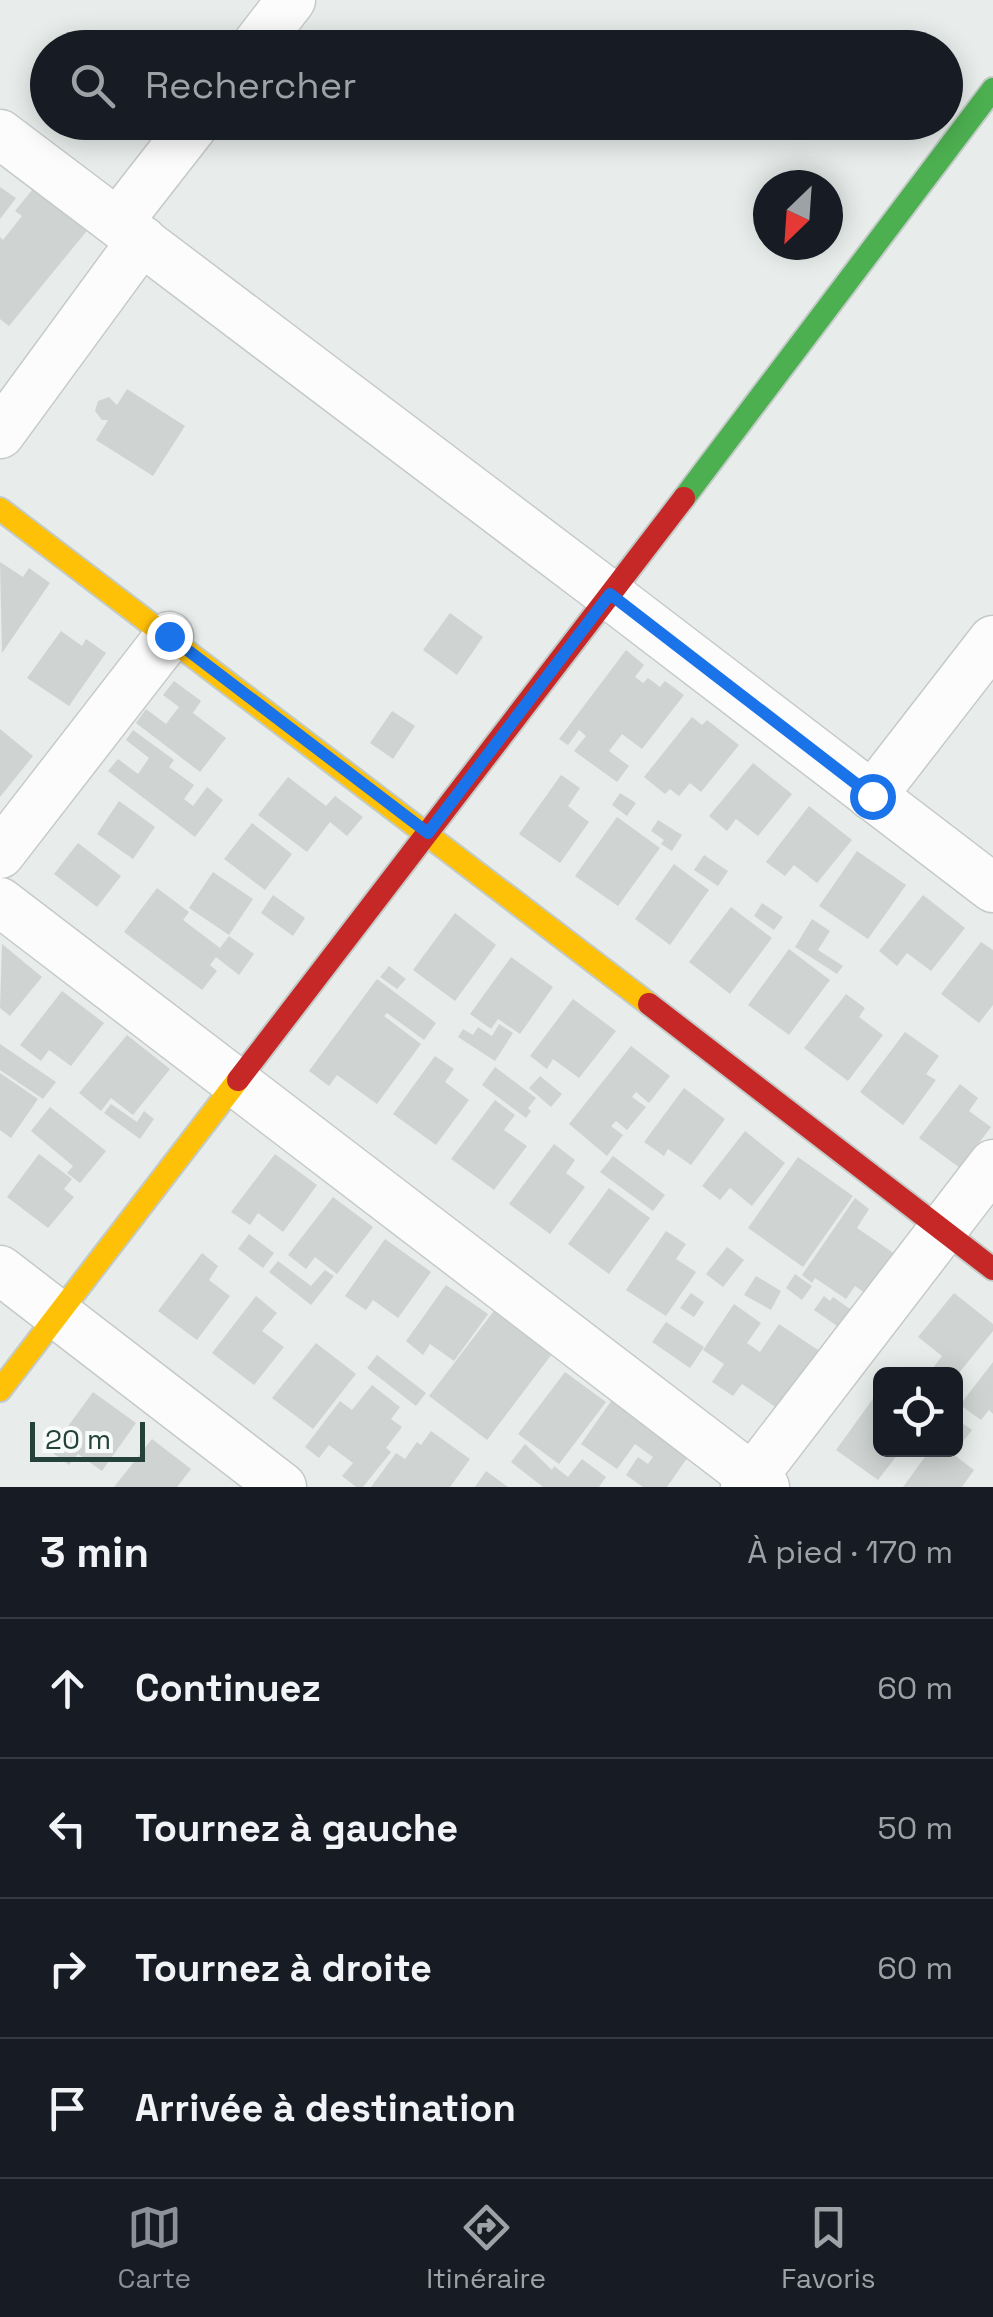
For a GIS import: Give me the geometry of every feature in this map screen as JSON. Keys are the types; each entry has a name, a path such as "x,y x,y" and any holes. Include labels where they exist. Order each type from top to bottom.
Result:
{"street":[{"path":"268,30 291,0"},
{"path":"963,129 993,89"},
{"path":"0,134 993,888"},
{"path":"0,434 185,140"},
{"path":"0,1390 954,140"},
{"path":"0,509 993,1269"},
{"path":"0,854 169,636"},
{"path":"872,796 993,640"},
{"path":"0,902 238,1081 754,1484 993,1164"},
{"path":"0,1270 282,1487"}],"building":[{"path":"37,184 90,227 9,326 0,319 0,237 3,240 22,216 15,211"},
{"path":"0,187 16,198 0,219"},
{"path":"127,389 185,426 153,476 96,440 108,420 102,420 95,411 98,401 109,397 117,405"},
{"path":"0,562 23,577 29,568 50,583 2,653"},
{"path":"450,613 483,637 457,675 423,650"},
{"path":"61,631 82,646 86,639 106,653 69,706 27,678"},
{"path":"626,650 644,665 635,677 643,683 648,678 660,687 665,681 684,695 642,749 622,734 609,751 629,766 617,782 574,751 586,736 579,730 568,745 559,739"},
{"path":"174,681 201,701 193,713 226,738 200,772 136,723 146,709 166,724 179,707 163,695"},
{"path":"392,711 415,726 393,759 370,743"},
{"path":"692,717 702,725 707,720 739,745 701,792 690,783 679,796 670,789 665,794 644,777"},
{"path":"0,729 33,756 0,797"},
{"path":"133,730 174,760 169,767 194,785 184,799 193,806 207,787 223,800 195,837 108,771 118,759 138,774 149,758 126,740"},
{"path":"753,763 792,794 758,836 736,819 727,831 709,816"},
{"path":"561,775 580,788 568,806 589,822 560,863 519,834"},
{"path":"288,777 326,806 335,796 363,817 347,836 330,822 307,852 258,815"},
{"path":"620,793 636,803 627,816 612,805"},
{"path":"119,801 155,827 133,859 97,834"},
{"path":"809,806 852,840 817,883 794,865 785,876 766,862"},
{"path":"617,817 660,848 618,906 575,876"},
{"path":"658,820 682,835 672,851 651,831"},
{"path":"252,823 292,854 265,890 224,859"},
{"path":"78,843 121,876 97,907 54,874"},
{"path":"857,851 906,885 868,939 819,906"},
{"path":"704,855 728,871 718,886 694,870"},
{"path":"674,864 709,890 670,945 635,919"},
{"path":"213,872 253,899 229,935 189,908"},
{"path":"157,888 189,912 183,920 220,948 229,936 254,954 239,975 216,957 210,965 217,971 202,990 124,932"},
{"path":"273,895 305,918 293,936 261,913"},
{"path":"923,895 965,928 931,971 907,953 897,966 879,951"},
{"path":"762,903 783,917 774,930 754,916"},
{"path":"731,907 772,938 730,994 689,962"},
{"path":"455,913 496,945 455,1001 413,970"},
{"path":"812,919 830,931 818,950 843,966 837,974 795,947"},
{"path":"981,942 993,950 993,1005 979,1023 941,994"},
{"path":"2,944 42,977 10,1016 0,1008"},
{"path":"789,949 830,980 789,1035 748,1005"},
{"path":"511,957 553,987 520,1034 498,1019 491,1029 470,1014"},
{"path":"389,966 406,979 397,989 380,977"},
{"path":"377,979 436,1023 424,1040 387,1013 384,1016 421,1044 377,1104 337,1075 329,1086 309,1071"},
{"path":"62,991 104,1023 71,1066 49,1050 41,1061 20,1045"},
{"path":"846,994 865,1008 859,1017 883,1035 848,1081 804,1048"},
{"path":"573,999 616,1031 579,1078 553,1059 547,1069 530,1056"},
{"path":"499,1024 513,1033 495,1061 458,1037 463,1029 473,1035 478,1027 492,1036"},
{"path":"905,1032 939,1056 926,1074 936,1080 903,1125 860,1092"},
{"path":"127,1035 170,1069 133,1115 111,1098 101,1111 79,1093"},
{"path":"0,1044 56,1082 43,1099 0,1070"},
{"path":"631,1046 670,1076 649,1103 636,1092 632,1097 646,1107 627,1130 616,1121 611,1126 623,1135 607,1156 569,1124"},
{"path":"435,1056 454,1069 445,1082 469,1100 436,1145 393,1114"},
{"path":"495,1067 536,1098 526,1118 482,1085"},
{"path":"0,1073 38,1099 11,1138 0,1130"},
{"path":"540,1076 562,1094 551,1107 529,1088"},
{"path":"960,1084 978,1098 969,1111 991,1127 960,1168 919,1138"},
{"path":"684,1088 725,1119 691,1165 668,1149 664,1156 644,1142"},
{"path":"495,1100 515,1115 504,1130 527,1146 494,1190 451,1159"},
{"path":"111,1104 137,1122 144,1111 154,1119 140,1139 104,1113"},
{"path":"50,1107 106,1151 80,1183 67,1173 73,1166 31,1131"},
{"path":"745,1131 785,1163 752,1206 730,1188 720,1200 702,1186"},
{"path":"554,1144 575,1160 566,1173 585,1187 550,1234 509,1204"},
{"path":"39,1154 72,1179 64,1189 74,1197 48,1228 7,1197"},
{"path":"275,1154 317,1185 283,1232 258,1213 250,1225 231,1212"},
{"path":"613,1156 665,1195 653,1211 600,1172"},
{"path":"798,1157 853,1196 803,1267 748,1228"},
{"path":"609,1188 650,1218 609,1274 568,1244"},
{"path":"333,1197 373,1227 337,1274 315,1257 306,1269 288,1255"},
{"path":"855,1198 869,1209 857,1228 895,1254 868,1295 855,1286 846,1299 815,1278 812,1283 802,1275"},
{"path":"666,1231 686,1244 676,1259 696,1272 666,1316 626,1290"},
{"path":"249,1234 274,1253 263,1268 238,1249"},
{"path":"385,1239 431,1272 398,1318 373,1300 366,1310 345,1296"},
{"path":"727,1247 744,1260 723,1287 706,1274"},
{"path":"202,1253 218,1266 209,1280 230,1296 197,1340 158,1311"},
{"path":"278,1261 311,1286 325,1270 334,1276 311,1305 269,1272"},
{"path":"795,1274 812,1286 802,1300 786,1288"},
{"path":"756,1276 781,1291 771,1310 744,1295"},
{"path":"446,1285 488,1314 454,1361 430,1344 423,1355 406,1341"},
{"path":"691,1293 704,1302 694,1317 680,1308"},
{"path":"954,1293 993,1324 993,1331 963,1368 934,1367 942,1356 918,1337"},
{"path":"256,1296 277,1313 262,1331 284,1347 254,1385 212,1353"},
{"path":"824,1296 830,1301 833,1297 853,1311 840,1328 814,1310"},
{"path":"500,1303 512,1324 552,1354 487,1440 429,1396"},
{"path":"734,1304 761,1323 747,1343 760,1352 779,1324 824,1354 784,1413 742,1384 733,1396 712,1382 724,1364 703,1350"},
{"path":"666,1322 704,1347 690,1368 652,1342"},
{"path":"316,1343 356,1374 313,1429 272,1398"},
{"path":"377,1355 426,1393 416,1406 367,1368"},
{"path":"993,1362 993,1414 989,1410 981,1420 963,1407 963,1401"},
{"path":"565,1372 606,1402 559,1464 518,1434"},
{"path":"372,1385 400,1407 391,1419 402,1427 386,1448 391,1452 363,1487 356,1487 342,1476 353,1463 329,1445 319,1458 305,1447 340,1401 352,1410"},
{"path":"621,1387 692,1451 667,1487 643,1487 626,1475 638,1457 648,1464 653,1457 635,1444 617,1469 581,1444"},
{"path":"93,1392 136,1423 102,1471 78,1454 69,1465 50,1451"},
{"path":"873,1399 873,1457 896,1457 878,1480 836,1450"},
{"path":"963,1424 972,1430 963,1441"},
{"path":"431,1431 470,1459 450,1487 371,1487 396,1453 405,1459"},
{"path":"152,1439 191,1469 177,1487 114,1487"},
{"path":"525,1444 552,1470 554,1466 568,1477 582,1459 606,1477 599,1487 543,1487 511,1462"},
{"path":"925,1457 957,1457 974,1470 962,1487 903,1487"},
{"path":"486,1471 508,1487 475,1487"}],"traffic: fast":[{"path":"963,129 993,89"},
{"path":"684,498 954,140"}],"traffic: slow":[{"path":"0,509 649,1004"},
{"path":"0,1390 238,1080"}],"traffic: jam":[{"path":"238,1080 684,498"},
{"path":"649,1004 993,1269"}],"route":[{"path":"169,636 428,833 610,594 872,796"}]}
